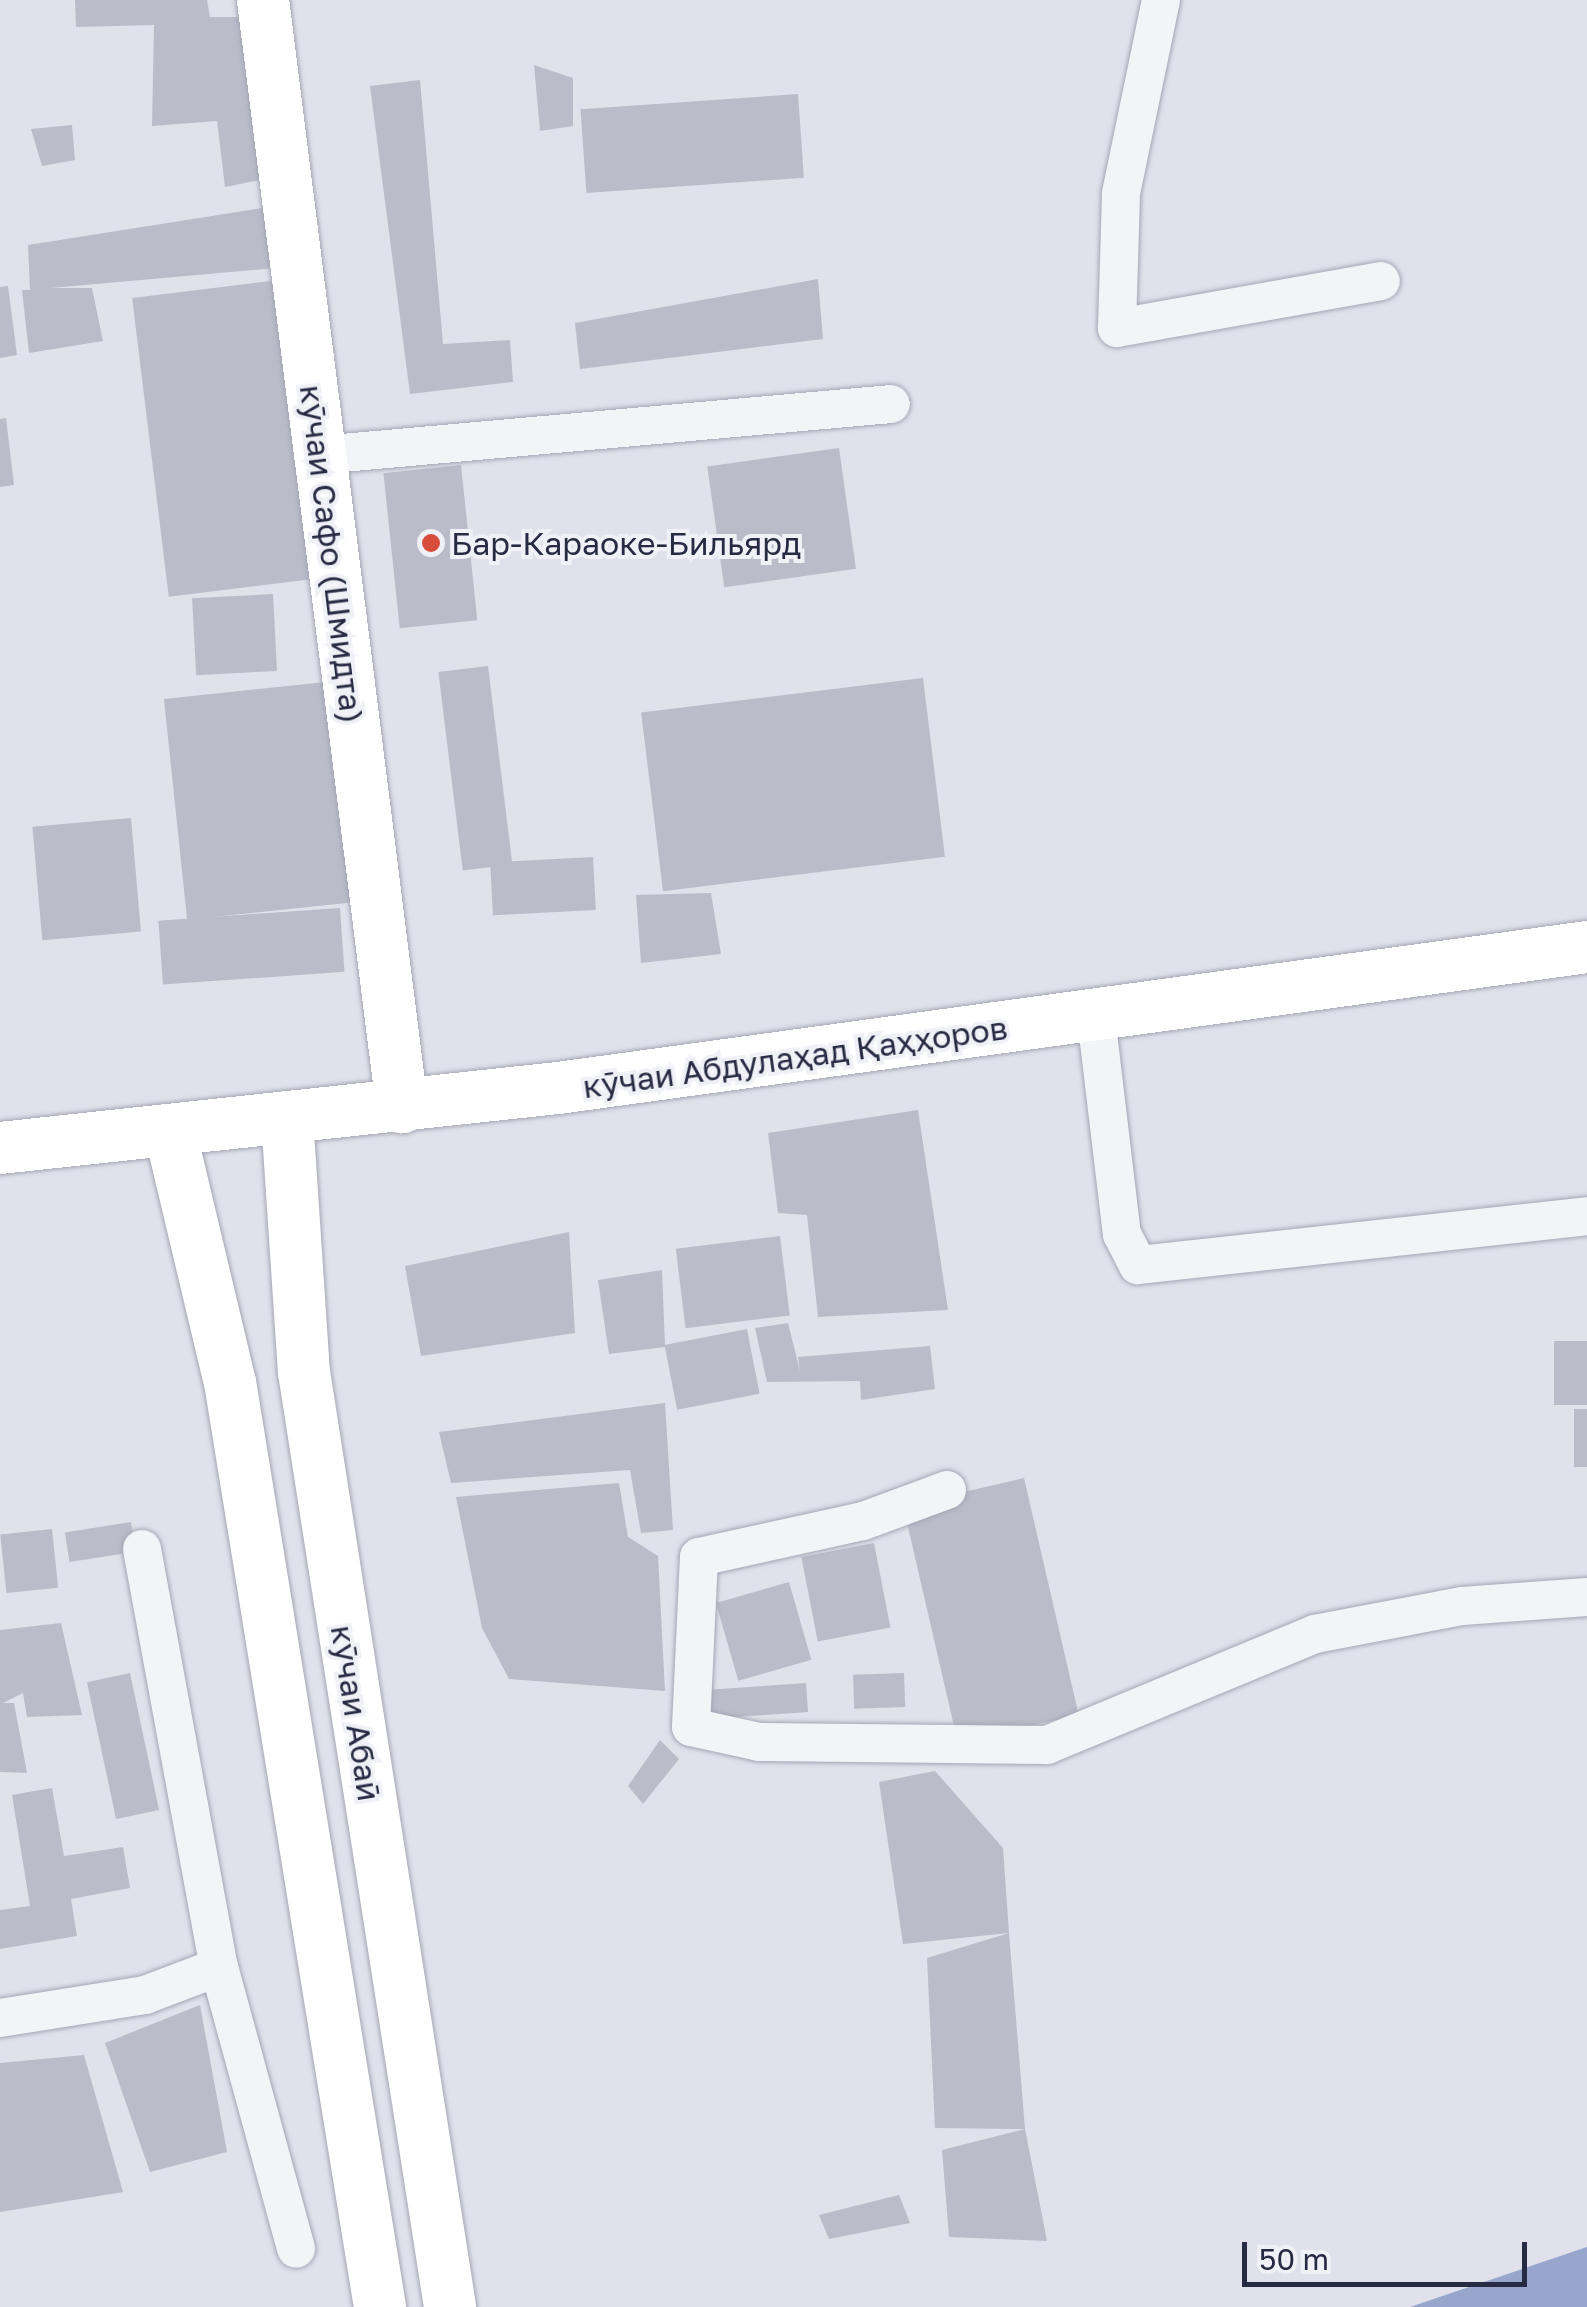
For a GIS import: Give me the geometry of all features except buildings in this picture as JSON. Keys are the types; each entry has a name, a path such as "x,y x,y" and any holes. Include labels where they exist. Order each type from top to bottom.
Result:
{"main road":[{"name":"кӯчаи Сафо (Шмидта)","path":"263,0 402,1107"},
{"name":"кӯчаи Абдулаҳад Қаҳҳоров","path":"0,1148 402,1107 1096,1017 1587,947"},
{"name":"кӯчаи Абаӣ","path":"288,1116 304,1372 450,2307"},
{"name":"кӯчаи Абаӣ","path":"170,1130 230,1382 380,2307"}],"street":[{"path":"1161,0 1120,194 1117,328 1381,280"},
{"path":"320,455 891,404"},
{"path":"1096,1017 1122,1234 1138,1264 1587,1216"},
{"path":"948,1490 863,1521 699,1556 691,1727 778,1743 1046,1745 1315,1634 1462,1606 1587,1597"},
{"path":"142,1548 219,1967 296,2249"},
{"path":"0,2018 146,1996 219,1967"}],"water":[{"path":"1587,2247 1587,2307 1410,2307"}],"place":[{"name":"Бар-Караоке-Бильярд","path":"431,543"}]}
